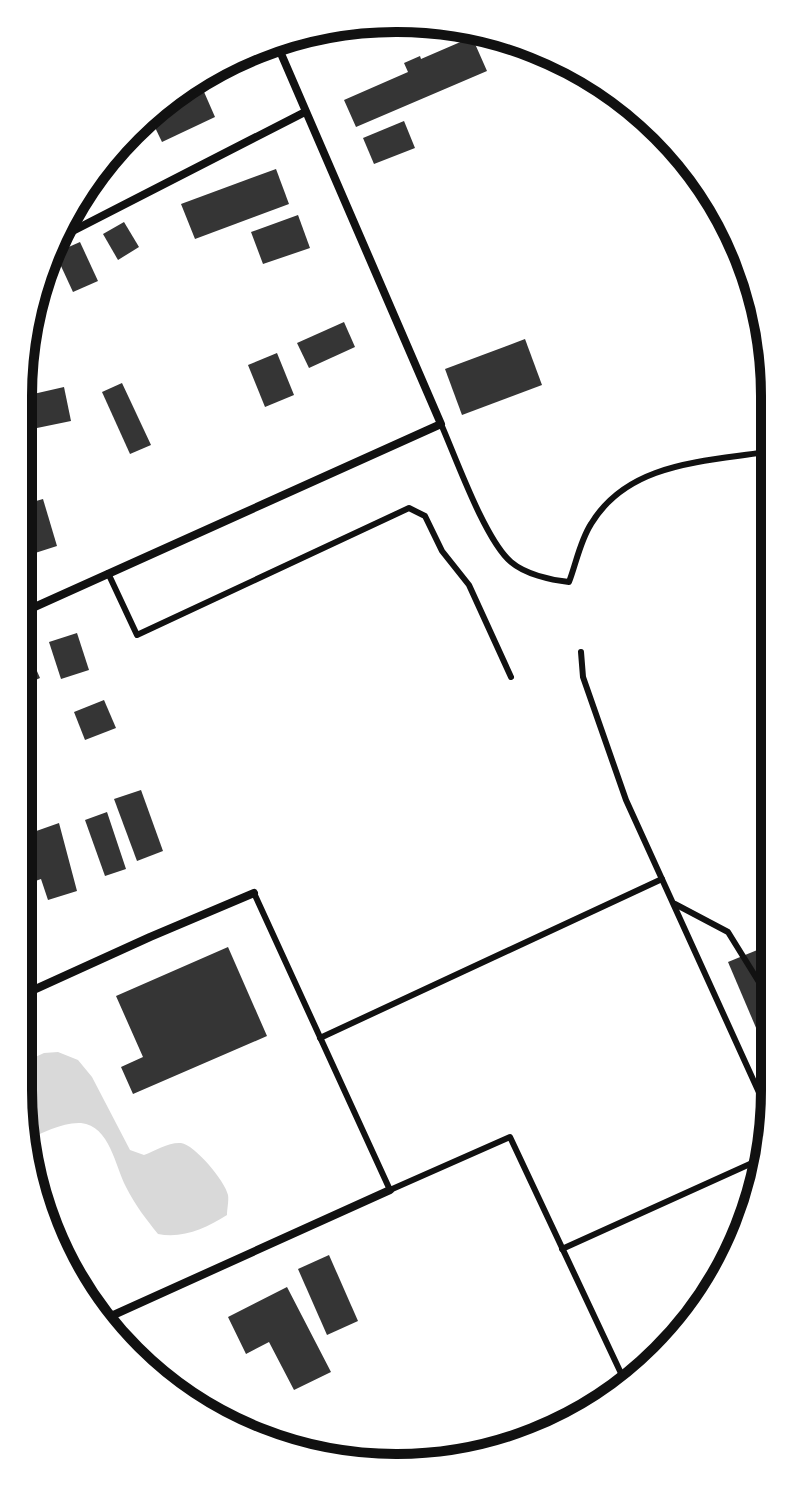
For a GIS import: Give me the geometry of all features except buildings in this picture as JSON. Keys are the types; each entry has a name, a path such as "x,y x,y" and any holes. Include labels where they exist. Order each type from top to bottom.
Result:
{"street":[{"path":"32,608 441,424 280,51"},
{"path":"72,231 305,112"},
{"path":"32,991 254,893"},
{"path":"111,1316 390,1190"}],"lane":[{"path":"441,424 492,540 512,563 549,579 569,582 590,525 621,488 657,470 761,453"},
{"path":"108,573 137,635 409,508 425,516 442,551 469,585 511,677"},
{"path":"581,652 583,677 626,800 761,1096"},
{"path":"320,1038 662,879"},
{"path":"254,893 390,1190 510,1137 622,1376"},
{"path":"674,903 728,932 761,985"},
{"path":"562,1249 754,1162"}],"shaded area":[{"path":"58,1052 78,1060 92,1077 130,1150 144,1155 167,1145 181,1143 201,1157 226,1189 227,1215 194,1231 176,1235 158,1234 129,1194 110,1148 99,1131 74,1123 35,1136 32,1059 44,1053"}]}
